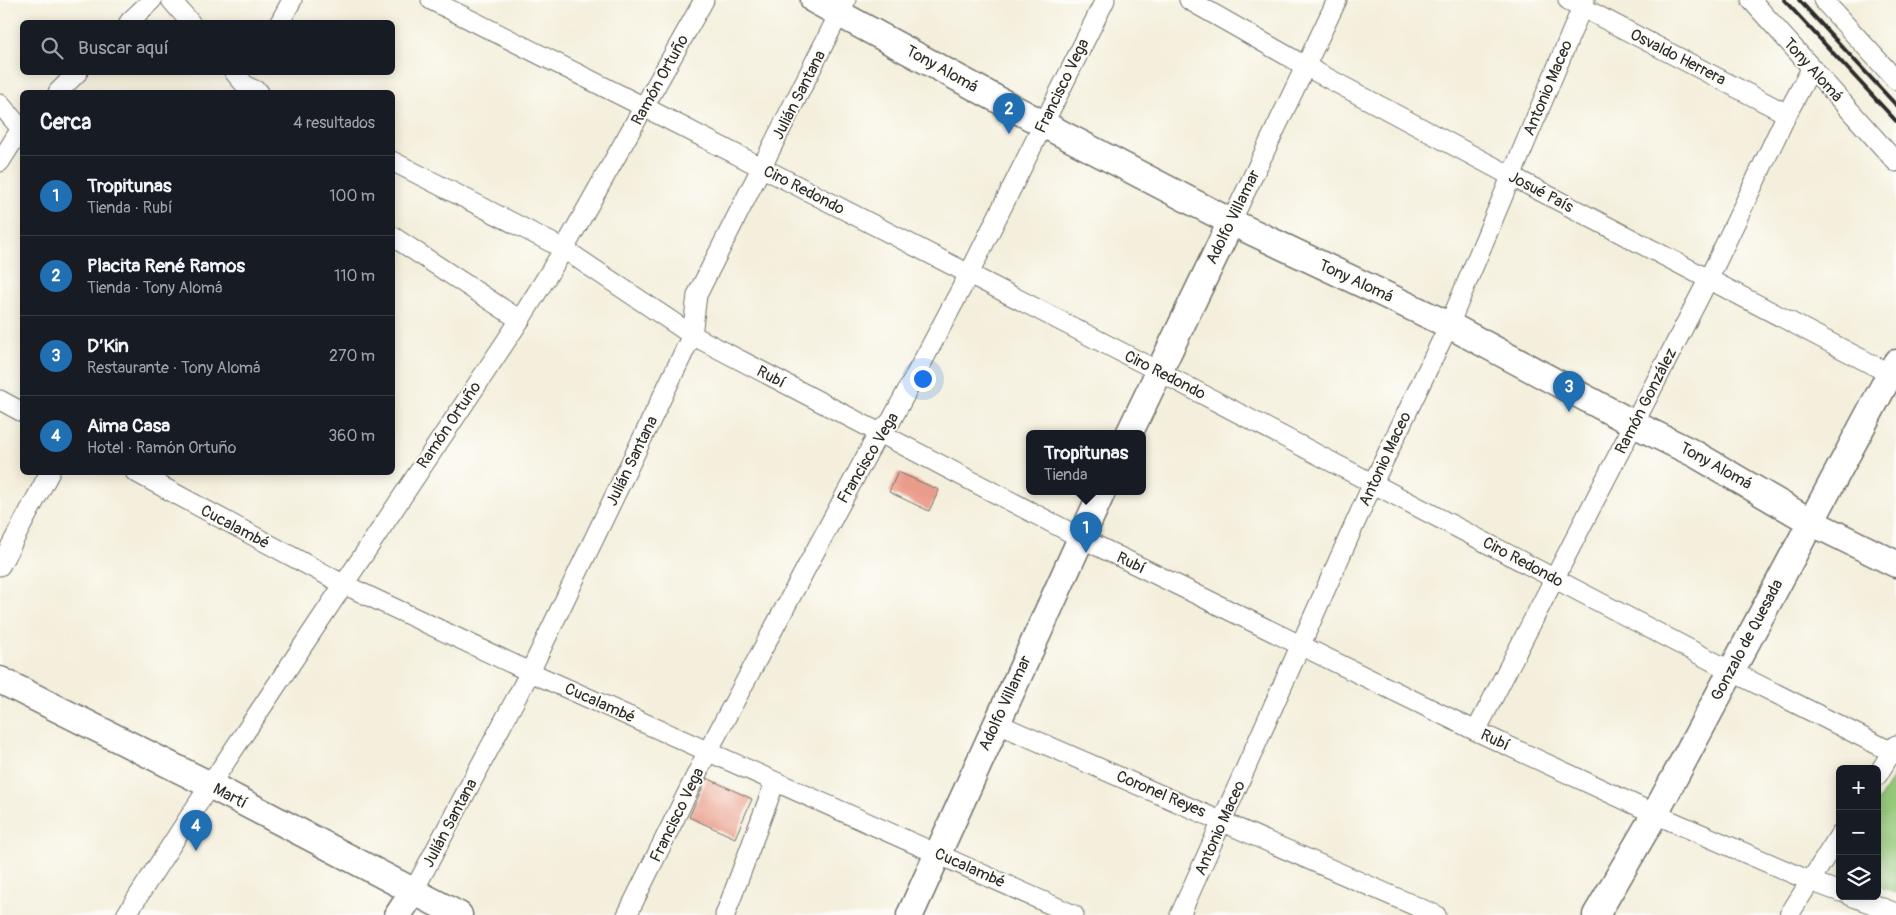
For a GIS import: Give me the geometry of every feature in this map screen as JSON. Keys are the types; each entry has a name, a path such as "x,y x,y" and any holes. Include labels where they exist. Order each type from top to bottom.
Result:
{"street":[{"path":"131,20 152,0"},
{"path":"171,0 188,20"},
{"path":"281,20 292,0"},
{"name":"Ciro Redondo","path":"431,0 969,274 1373,483 1730,671 1895,751"},
{"name":"Ramón Ortuño","path":"126,915 342,584 520,320 564,249 704,0"},
{"name":"Tony Alomá","path":"814,0 843,7 1043,124 1231,222 1449,325 1634,424 1695,454 1811,522 1896,564"},
{"name":"Francisco Vega","path":"627,915 708,751 878,434 891,421 969,274 1105,0"},
{"name":"Josué País","path":"1189,0 1305,66 1708,280 1894,371"},
{"name":"Adolfo Villamar","path":"1131,430 1337,0"},
{"name":"Tony Alomá","path":"1751,0 1896,162"},
{"path":"1823,0 1896,80"},
{"name":"Osvaldo Herrera","path":"1578,2 1787,114"},
{"name":"Antonio Maceo","path":"1180,915 1373,483 1449,325 1511,176 1578,2"},
{"name":"Julián Santana","path":"398,915 413,892 530,672 692,335 697,295 843,7"},
{"name":"Ramón González","path":"1476,731 1708,280 1787,114 1811,69"},
{"path":"60,90 75,75"},
{"path":"0,104 20,127"},
{"path":"0,162 20,132"},
{"name":"Rubí","path":"395,163 564,249 692,335 878,434 1081,538 1476,731 1655,814 1836,891"},
{"path":"395,238 520,320"},
{"name":"Gonzalo de Quesada","path":"1596,915 1655,814 1730,671 1894,371"},
{"path":"0,400 20,411"},
{"path":"0,566 48,475"},
{"name":"Cucalambé","path":"140,475 342,584 530,672 775,782 937,852 1074,915"},
{"name":"Adolfo Villamar","path":"910,915 1101,495"},
{"name":"Martí","path":"0,680 210,785 459,915"},
{"name":"Coronel Reyes","path":"996,723 1436,915"},
{"path":"1881,770 1895,751"},
{"path":"725,915 775,782"},
{"path":"1789,915 1836,840"},
{"path":"1862,900 1896,913"}],"green space":[{"path":"1896,772 1896,893 1881,887 1881,796"}],"building":[{"path":"898,472 939,490 929,511 889,492"},
{"path":"707,778 752,799 735,838 689,817"}],"railway":[{"path":"1784,0 1896,121"},
{"path":"1799,0 1896,105"}],"place":[{"name":"Placita René Ramos","path":"1009,134"},
{"name":"D’Kin","path":"1569,412"},
{"name":"Tropitunas","path":"1086,553"},
{"name":"Aima Casa","path":"196,851"}]}
